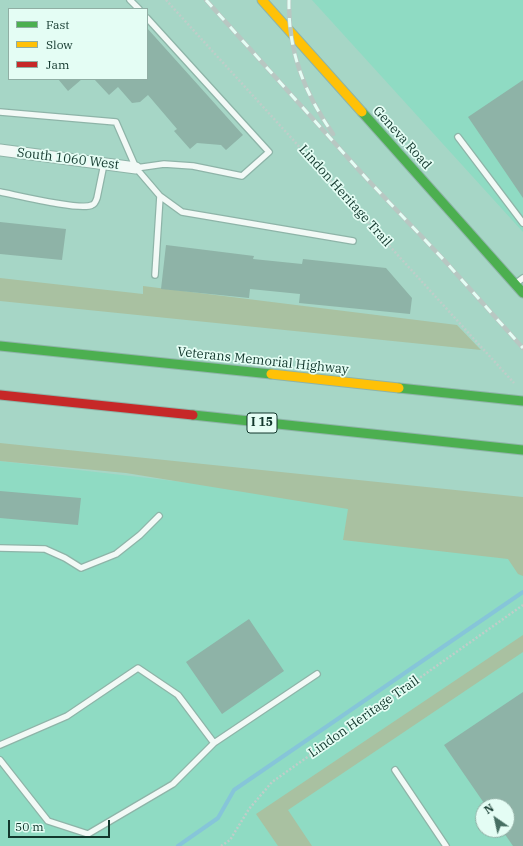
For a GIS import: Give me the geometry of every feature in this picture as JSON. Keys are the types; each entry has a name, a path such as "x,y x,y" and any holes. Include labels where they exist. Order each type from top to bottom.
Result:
{"main road":[{"name":"Geneva Road","path":"262,0 523,294"},
{"name":"Veterans Memorial Highway","path":"0,346 523,401"},
{"name":"I 15","path":"0,395 523,450"}],"street":[{"name":"South 1060 West","path":"0,150 136,168"}],"lane":[{"path":"130,0 138,8"},
{"path":"136,168 164,164 193,166 242,176 269,152 148,19"},
{"path":"0,112 116,122 136,168 160,196 182,212 353,241"},
{"path":"458,137 523,223"},
{"path":"0,192 70,206 91,206 96,202 104,164"},
{"path":"155,275 160,196"},
{"path":"515,284 523,278"},
{"path":"0,548 45,549 65,558 81,568 116,554 140,535 159,516"},
{"path":"0,745 67,716 138,668 178,695 214,743"},
{"path":"0,760 48,821 88,834 173,784 214,743 317,674"},
{"path":"395,770 446,846"}],"path":[{"name":"Lindon Heritage Trail","path":"166,0 518,387"},
{"name":"Lindon Heritage Trail","path":"221,846 230,840 249,809 272,782 523,605"}],"shaded area":[{"path":"312,0 523,0 523,232"},
{"path":"0,278 143,294 143,286 457,325 481,350 0,301"},
{"path":"0,443 523,497 523,576 518,574 508,559 343,540 348,509 126,473 0,461"},
{"path":"0,461 523,521 523,846 0,846"},
{"path":"523,635 523,652 288,810 312,846 278,846 256,814"}],"building":[{"path":"148,29 243,135 226,150 221,145 197,143 190,149 174,131 177,129 148,95 140,102 132,103 118,87 109,95 95,80 148,80"},
{"path":"59,80 81,80 68,91"},
{"path":"523,80 523,198 468,117"},
{"path":"0,222 66,229 62,260 0,254"},
{"path":"166,245 254,256 253,259 302,264 303,259 386,268 412,298 410,314 299,303 300,294 250,289 249,298 161,289"},
{"path":"0,491 81,498 78,525 0,518"},
{"path":"249,619 284,671 222,714 186,662"},
{"path":"523,692 523,846 513,846 508,838 515,838 515,798 480,798 444,745"}],"waterway":[{"path":"178,846 218,818 234,790 523,592"}],"railway":[{"path":"206,0 367,179 444,260 523,348"},
{"path":"289,0 291,37 300,71 314,103 333,134"}],"traffic: fast":[{"path":"362,112 523,293"},
{"path":"0,346 271,374"},
{"path":"399,388 523,401"},
{"path":"193,415 523,450"}],"traffic: slow":[{"path":"262,0 362,112"},
{"path":"271,374 399,388"}],"traffic: jam":[{"path":"0,395 193,415"}]}
